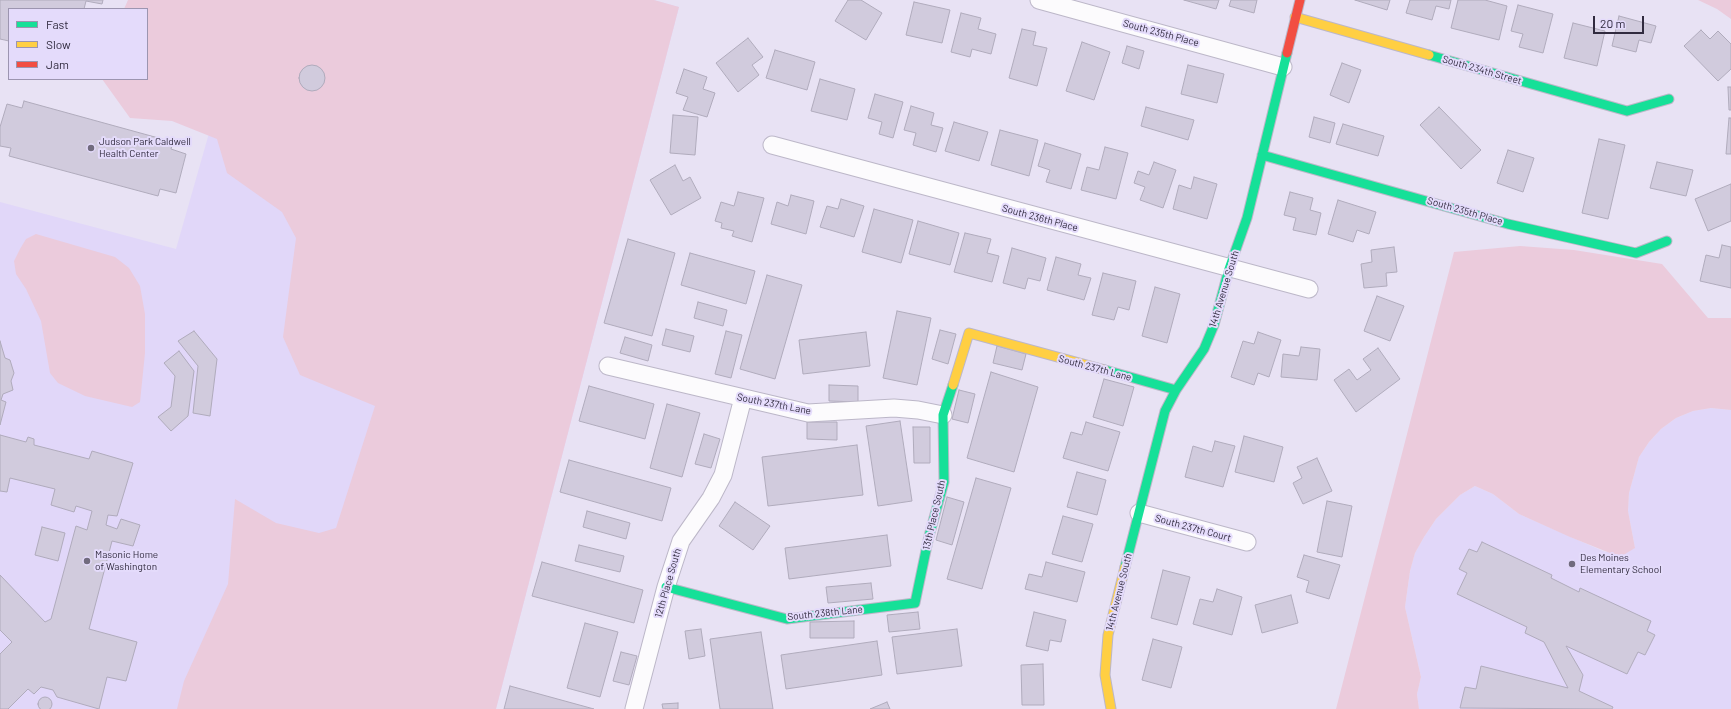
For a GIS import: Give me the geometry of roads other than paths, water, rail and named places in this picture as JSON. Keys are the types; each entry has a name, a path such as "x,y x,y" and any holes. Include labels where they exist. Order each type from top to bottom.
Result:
{"street":[{"name":"South 235th Place","path":"1039,0 1283,67"},
{"name":"14th Avenue South","path":"1111,709 1105,680 1107,645 1165,411 1176,390 1193,367 1214,325 1229,269 1247,218 1300,0"},
{"name":"South 234th Street","path":"1296,17 1627,111 1669,100"},
{"name":"South 236th Place","path":"772,145 1229,269 1309,289"},
{"name":"South 235th Place","path":"1262,155 1508,224 1636,253 1667,241"},
{"name":"South 237th Lane","path":"968,333 1176,390"},
{"name":"13th Place South","path":"915,603 929,536 944,482 943,415 968,333"},
{"name":"South 237th Lane","path":"608,366 808,413 894,408 918,410 943,415"},
{"name":"12th Place South","path":"634,709 666,588 681,541 711,498 724,475 743,398"},
{"name":"South 237th Court","path":"1139,514 1247,542"},
{"name":"South 238th Lane","path":"666,588 787,619 915,603"}],"place":[{"name":"Judson Park Caldwell Health Center","path":"91,148"},
{"name":"Masonic Home of Washington","path":"87,561"},
{"name":"Des Moines Elementary School","path":"1572,564"}]}
